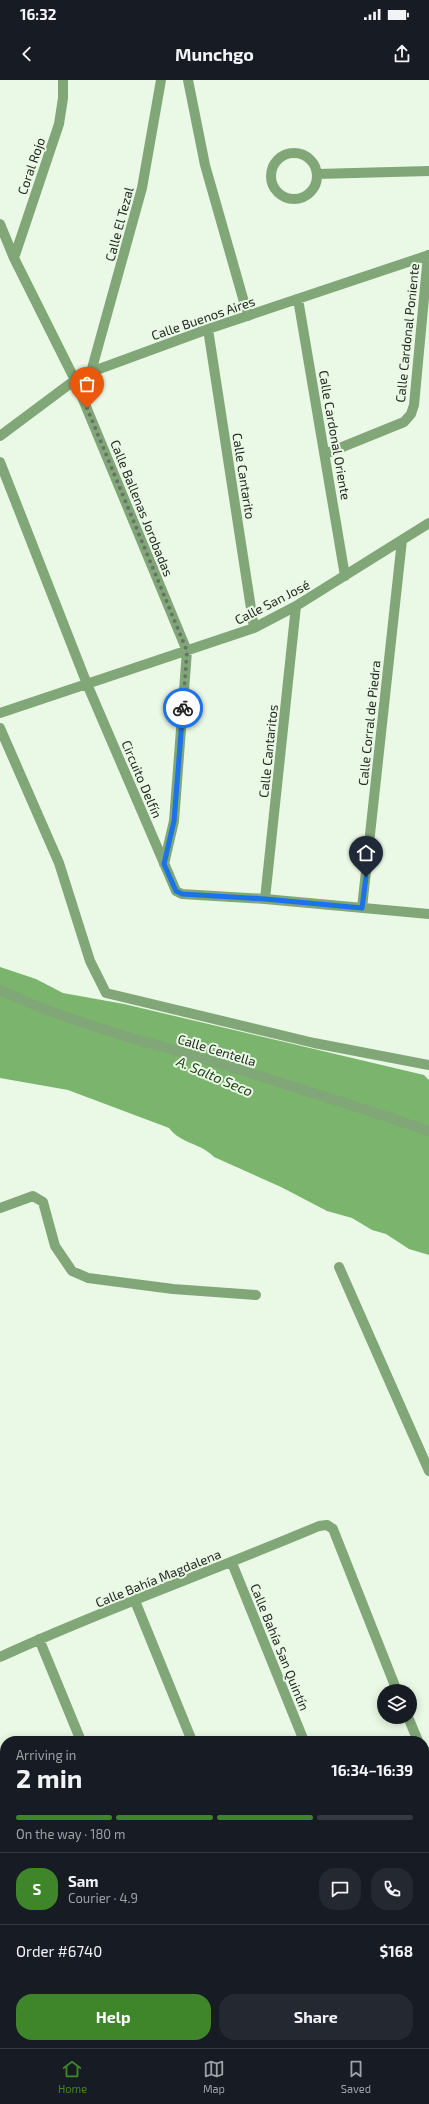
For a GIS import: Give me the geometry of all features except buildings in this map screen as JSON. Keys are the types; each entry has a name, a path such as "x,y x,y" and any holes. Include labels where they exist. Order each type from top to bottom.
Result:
{"street":[{"name":"Coral Rojo","path":"14,258 59,124 63,98 63,80"},
{"name":"Calle El Tezal","path":"92,372 142,188 161,80"},
{"path":"188,80 205,165 248,316"},
{"path":"290,153 297,153 311,160 317,174 317,182 309,194 294,200 280,195 271,183 270,175 276,161 290,153"},
{"path":"317,174 429,171"},
{"name":"Calle Ballenas Jorobadas","path":"0,224 14,258 75,380 187,651"},
{"name":"Calle Buenos Aires","path":"0,436 75,380 92,372 208,329 429,255"},
{"name":"Calle Cardonal Poniente","path":"325,454 404,422 411,414 414,405 429,255"},
{"name":"Calle Cardonal Oriente","path":"298,299 345,576"},
{"name":"Calle Cantarito","path":"208,329 254,628"},
{"name":"Circuito Delfín","path":"0,462 87,684 176,891 182,894 265,899 429,914"},
{"name":"Calle San José","path":"0,713 254,628 296,606 429,523"},
{"name":"Calle Corral de Piedra","path":"362,908 402,540"},
{"name":"Calle Cantaritos","path":"265,899 296,606"},
{"path":"164,864 174,821 187,651"},
{"path":"0,728 59,863 90,961 106,993 314,1044 429,1066"},
{"name":"Calle Centella","path":"0,990 19,999 118,1034 368,1110 429,1131"},
{"path":"0,1208 33,1196 42,1202 56,1246 72,1271 88,1278 173,1290 256,1295"},
{"path":"339,1267 429,1471"},
{"name":"Calle Bahía Magdalena","path":"0,1657 39,1639 232,1563 319,1526 327,1525 333,1529 394,1684"},
{"name":"Calle Bahía San Quintín","path":"232,1563 302,1736"},
{"path":"136,1601 190,1736"},
{"path":"39,1639 79,1736"},
{"path":"411,1724 416,1736"}],"water":[{"name":"A. Salto Seco","path":"0,967 36,979 63,993 124,1004 424,1075 429,1080 429,1255 409,1249 386,1234 372,1230 352,1218 327,1211 281,1187 214,1157 209,1152 185,1141 169,1128 68,1090 0,1078"}],"way so far":[{"path":"87,408 187,651 183,708"}],"route":[{"path":"183,708 174,821 164,864 176,891 182,894 265,899 362,908 366,877"}]}
